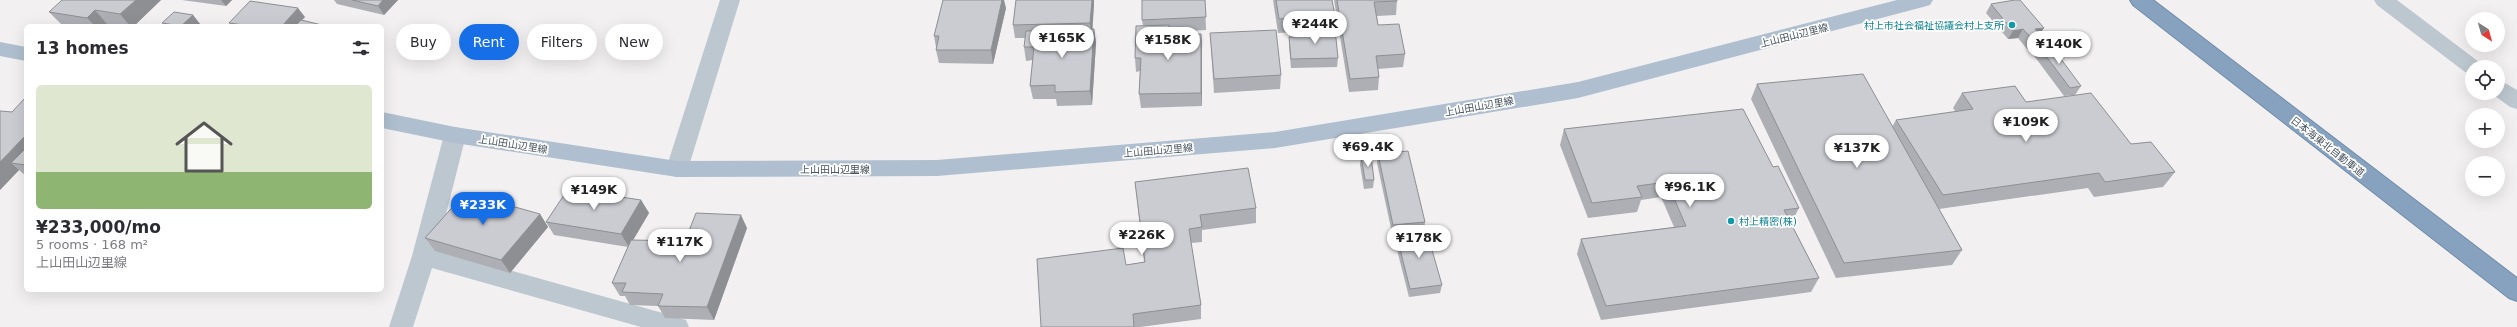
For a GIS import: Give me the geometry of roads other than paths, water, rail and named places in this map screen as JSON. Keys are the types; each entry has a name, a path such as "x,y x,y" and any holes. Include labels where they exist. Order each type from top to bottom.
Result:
{"highway":[{"name":"日本海東北自動車道","path":"2140,0 2517,291"}],"main road":[{"name":"上山田山辺里線","path":"384,120 455,135 677,169 937,168 1275,140 1578,90 1922,0"},
{"path":"0,49 24,54"}],"street":[{"path":"677,169 730,0"},
{"path":"2384,0 2465,62"},
{"path":"2505,92 2517,101"},
{"path":"401,327 424,256 455,135"},
{"path":"424,256 677,327"}],"place":[{"name":"村上市社会福祉協議会村上支所","path":"2012,25"},
{"name":"村上精密(株)","path":"1731,221"}]}
